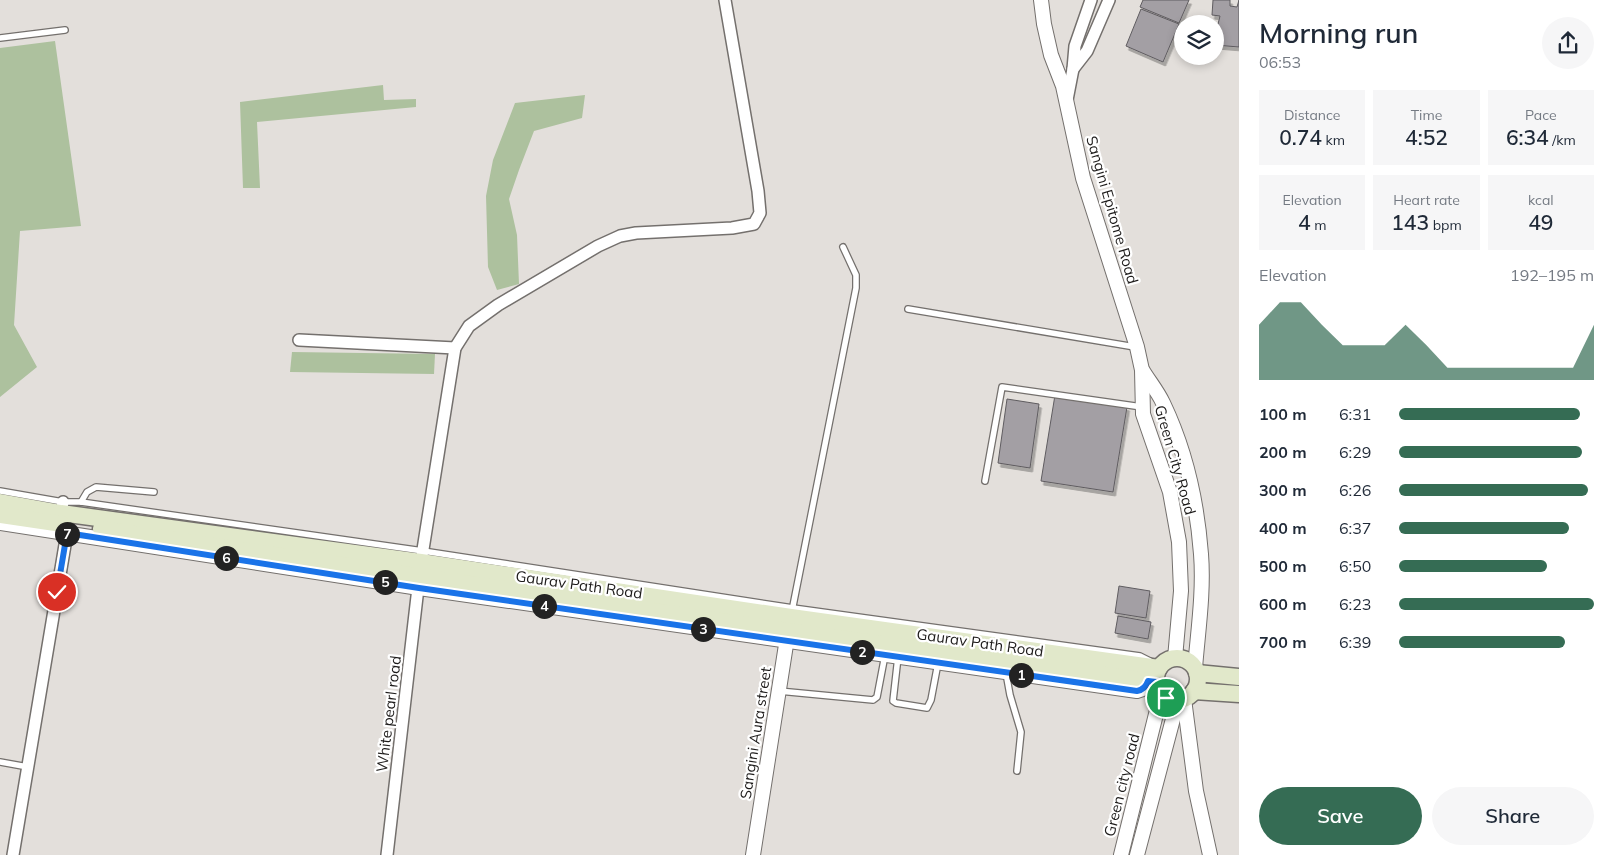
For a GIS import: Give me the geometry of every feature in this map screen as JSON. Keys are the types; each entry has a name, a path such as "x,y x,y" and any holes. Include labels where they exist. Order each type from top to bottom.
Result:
{"main road":[{"name":"Gaurav Path Road","path":"0,502 63,518"},
{"name":"Gaurav Path Road","path":"0,515 63,518 1156,678"},
{"path":"1185,696 1198,683 1196,671 1184,659 1175,658 1164,662 1156,678 1166,698 1239,694"},
{"path":"1196,671 1239,677"}],"street":[{"path":"300,340 455,348 469,326 498,304 598,246 620,236 636,233 732,228 754,224 760,214 758,191 725,0"},
{"name":"Sangini Epitome Road","path":"1041,0 1051,55 1059,72 1083,178 1137,348 1142,370"},
{"path":"1066,101 1073,69 1075,46 1091,0"},
{"path":"1073,69 1087,51 1109,0"},
{"name":"White pearl road","path":"387,855 421,569 455,348"},
{"name":"Green City Road","path":"1142,370 1143,414 1170,492 1180,542 1181,591 1175,658"},
{"name":"Green City Road","path":"1142,370 1162,401 1179,440 1194,491 1202,555 1196,671"},
{"path":"0,523 63,518 28,767 13,855"},
{"path":"1180,542 1200,539"},
{"path":"790,624 892,656 938,663 1137,691 1142,690 1156,678"},
{"name":"Sangini Aura street","path":"753,855 790,624"},
{"name":"Green city road","path":"1121,855 1156,678"},
{"path":"1185,696 1196,791 1210,855"},
{"name":"Green city road","path":"1137,855 1185,696"}],"lane":[{"path":"0,38 65,30"},
{"path":"790,624 856,288 856,275 844,247"},
{"path":"908,309 1137,348"},
{"path":"985,480 1002,387 1142,407"},
{"path":"0,492 63,518 82,502 87,492 96,487 154,492"},
{"path":"82,502 421,569 790,624 1140,656 1148,660 1156,678"},
{"path":"892,656 893,701 927,708 931,700 938,663"},
{"path":"779,691 873,700 877,697 892,656"},
{"path":"1006,672 1010,695 1021,732 1016,771"},
{"path":"0,762 28,767"}],"green space":[{"path":"55,41 81,226 20,231 14,325 37,367 0,397 0,48"},
{"path":"383,85 384,100 416,99 416,107 257,122 260,188 243,188 240,102"},
{"path":"585,95 582,118 534,131 509,199 517,235 519,284 497,290 488,267 486,196 493,160 515,103"},
{"path":"292,352 435,354 434,374 290,372"}],"building":[{"path":"1143,0 1189,0 1182,15 1174,15 1174,21 1140,7"},
{"path":"1213,0 1230,0 1230,6 1237,7 1239,0 1239,47 1224,46 1224,15 1212,15"},
{"path":"1141,9 1174,22 1174,36 1163,62 1126,46"},
{"path":"1055,395 1127,407 1113,492 1041,481"},
{"path":"1007,399 1039,404 1030,468 998,463"},
{"path":"1119,586 1150,591 1146,618 1115,613"},
{"path":"1118,616 1151,622 1148,639 1115,633"}],"route":[{"path":"57,592 67,533 419,588 1137,691 1142,690 1148,681 1156,682 1158,689 1166,698"}]}
